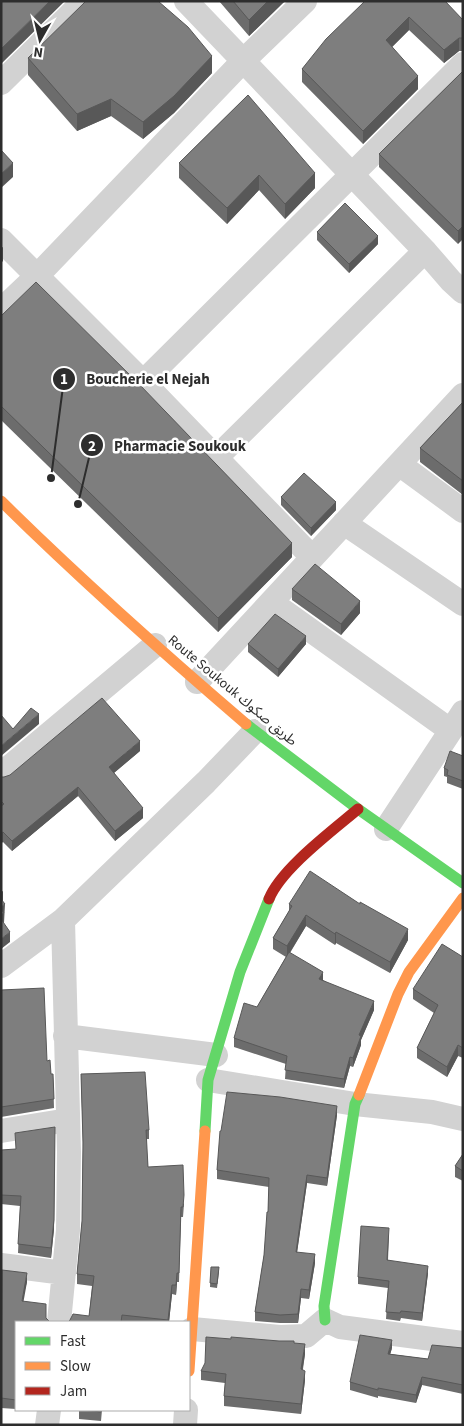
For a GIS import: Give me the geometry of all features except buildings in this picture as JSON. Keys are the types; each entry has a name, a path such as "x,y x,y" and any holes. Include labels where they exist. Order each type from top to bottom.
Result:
{"street":[{"path":"1,82 84,1"},
{"path":"186,1 425,251 459,281"},
{"path":"1,310 36,277 244,60 305,1"},
{"path":"143,382 463,64"},
{"path":"1,240 143,382 312,557"},
{"path":"216,458 425,251"},
{"path":"197,682 463,395"},
{"path":"399,464 463,511"},
{"name":"Route Soukouk طريق صكوك","path":"3,507 155,645 255,731 358,809 463,883"},
{"path":"344,523 463,604"},
{"path":"271,602 456,721 386,829"},
{"path":"1,774 155,645"},
{"path":"1,966 63,920 206,782 255,731"},
{"path":"190,1357 208,1080 240,972 271,894 280,880 358,809"},
{"path":"325,1320 324,1306 355,1104 398,994 409,972 463,898"},
{"path":"59,1321 68,1230 69,1152 63,920"},
{"path":"66,1036 216,1055"},
{"path":"208,1080 355,1104 432,1112 463,1119"},
{"path":"1,1131 68,1120"},
{"path":"1,1265 64,1273"},
{"path":"192,1329 280,1337 306,1336 325,1320"},
{"path":"325,1320 340,1327 463,1343"},
{"path":"47,1425 49,1411"},
{"path":"185,1425 186,1411"}],"traffic: fast":[{"path":"246,724 358,809 463,883"},
{"path":"205,1131 208,1080 240,972 269,899"},
{"path":"325,1320 324,1306 355,1104 359,1095"}],"traffic: slow":[{"path":"1,501 122,615 246,724"},
{"path":"359,1095 398,994 409,972 463,898"},
{"path":"190,1356 205,1131"}],"traffic: jam":[{"path":"269,899 284,875 322,839 358,809"}],"place":[{"name":"Boucherie el Nejah","path":"51,478"},
{"name":"Pharmacie Soukouk","path":"78,504"}]}
